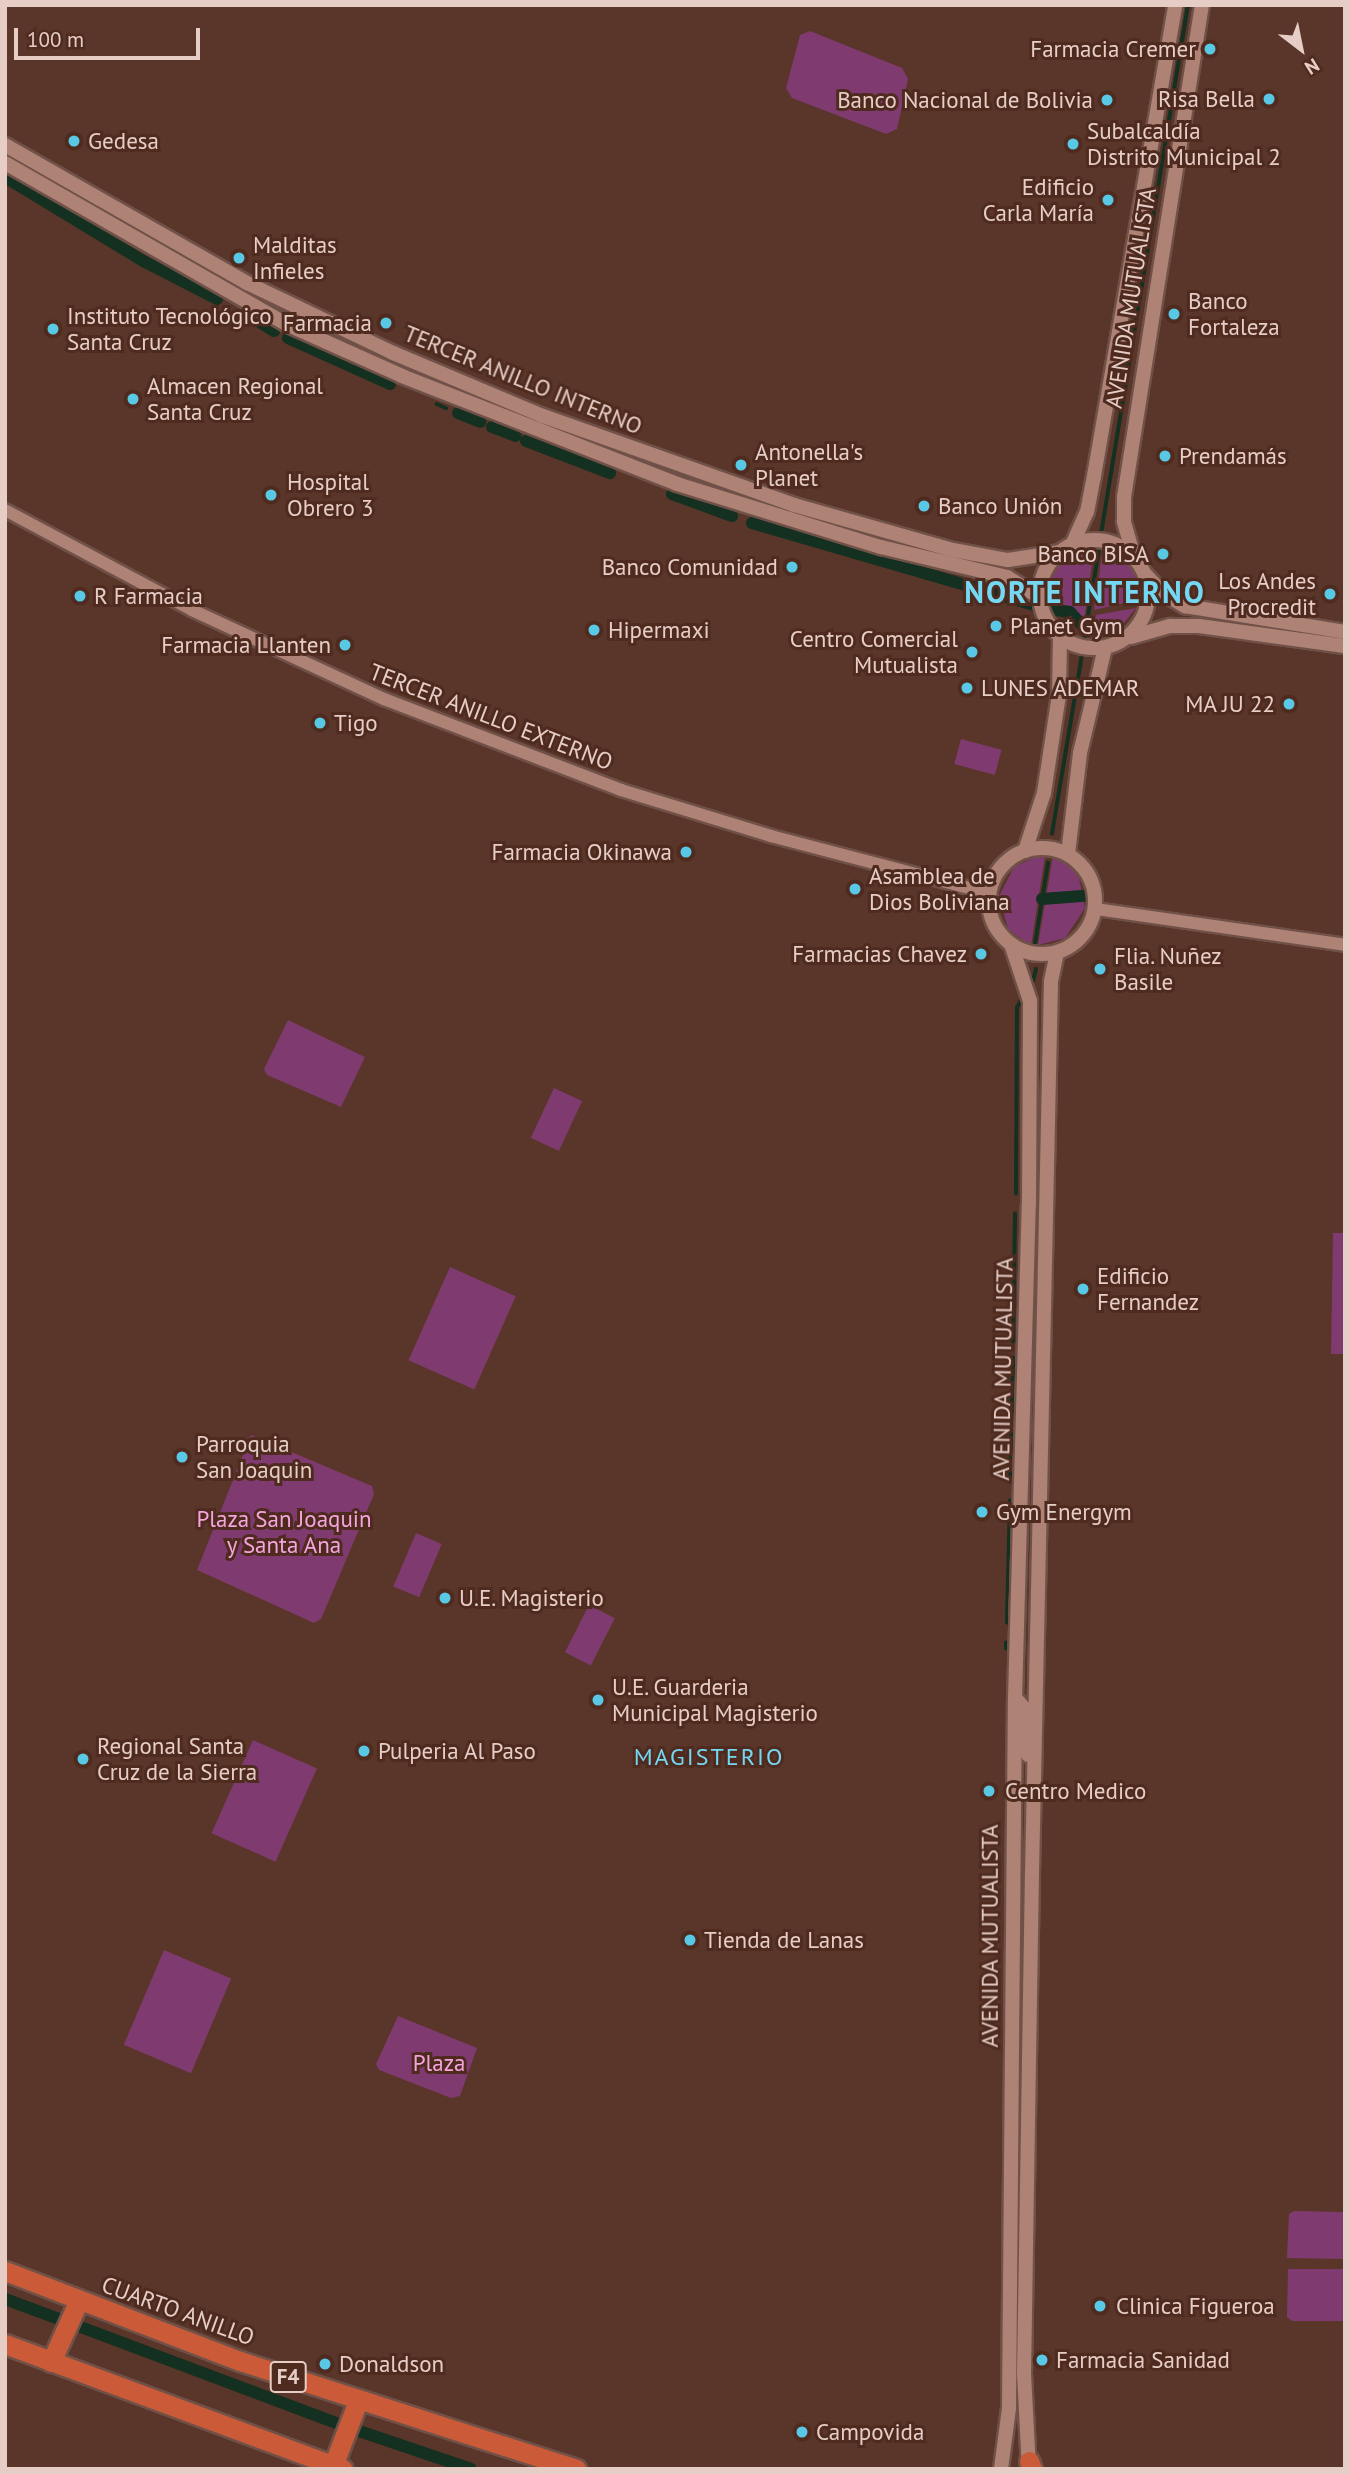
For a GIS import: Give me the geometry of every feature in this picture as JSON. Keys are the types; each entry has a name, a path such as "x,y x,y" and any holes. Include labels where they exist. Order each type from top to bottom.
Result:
{"highway":[{"name":"CUARTO ANILLO","path":"5,2271 76,2308 355,2409 576,2469"},
{"path":"55,2353 76,2308"},
{"path":"5,2344 55,2353 338,2467 343,2440 355,2409"}],"main road":[{"name":"AVENIDA MUTUALISTA","path":"1066,549 1087,512 1175,5"},
{"name":"AVENIDA MUTUALISTA","path":"1133,557 1124,521 1124,497 1202,5"},
{"name":"TERCER ANILLO INTERNO","path":"5,145 118,213 272,295 543,416 677,466 906,537 1008,560 1066,549"},
{"path":"5,153 102,212 118,213"},
{"name":"TERCER ANILLO INTERNO","path":"5,163 290,323 431,388 651,475 881,547 1007,578 1039,597"},
{"path":"157,233 176,250 287,308 290,323 306,317 438,380 460,381"},
{"path":"431,388 451,386 536,418 543,416 549,423 633,456 651,475"},
{"path":"677,466 686,476 733,492 749,505 755,501 867,534 906,537"},
{"path":"1345,632 1185,606 1163,593 1133,557 1105,542 1066,549 1041,580 1039,597 1042,612 1060,637 1081,647 1105,648 1148,630 1199,626 1345,646"},
{"path":"1123,640 1146,611 1144,573"},
{"path":"1025,851 1044,793 1059,695 1060,637"},
{"path":"1068,854 1080,753 1105,648"},
{"path":"1039,848 1068,854 1090,877 1096,908 1083,936 1057,953 1025,952 1011,944 994,924 989,893 1001,867 1025,851 1039,848"},
{"name":"AVENIDA MUTUALISTA","path":"1001,2469 1009,2408 1015,1698 1027,1349 1030,1001 1011,944"},
{"name":"AVENIDA MUTUALISTA","path":"1030,2466 1024,2375 1033,1840 1051,993 1057,953"},
{"path":"1015,1698 1025,1709 1026,1750 1035,1760"},
{"path":"1015,1772 1028,1789 1026,1828 1033,1840"}],"street":[{"name":"TERCER ANILLO EXTERNO","path":"5,510 192,610 394,703 621,790 771,836 989,893"},
{"path":"1096,908 1345,945"}],"green space":[{"path":"810,31 902,68 908,79 897,129 886,134 792,98 786,88 800,35"},
{"path":"1094,548 1084,622 1078,613 1059,605 1047,587 1062,559"},
{"path":"1103,549 1121,557 1134,571 1138,600 1094,610"},
{"path":"1136,608 1117,632 1091,641 1096,615"},
{"path":"961,739 1002,750 995,775 954,764"},
{"path":"1041,854 1045,856 1031,946 1008,929 999,896 1014,867"},
{"path":"1053,856 1066,862 1079,878 1085,908 1065,938 1038,945"},
{"path":"288,1020 365,1057 341,1107 267,1075 264,1069"},
{"path":"554,1088 582,1101 559,1151 531,1138"},
{"path":"1333,1233 1345,1233 1345,1354 1331,1354"},
{"path":"450,1267 516,1296 474,1389 409,1360"},
{"name":"Plaza San Joaquin y Santa Ana","path":"251,1435 372,1486 374,1494 321,1619 314,1623 197,1570"},
{"path":"416,1533 442,1544 419,1597 393,1586"},
{"path":"589,1605 615,1618 591,1665 565,1652"},
{"path":"253,1740 317,1768 275,1862 212,1833"},
{"path":"164,1950 231,1979 191,2073 124,2045"},
{"name":"Plaza","path":"398,2016 477,2048 460,2096 451,2098 379,2070 376,2064"},
{"path":"1294,2211 1345,2212 1345,2259 1287,2258 1289,2214"},
{"path":"1288,2269 1345,2269 1345,2321 1292,2321 1287,2317"}],"waterway":[{"path":"1101,534 1188,5"},
{"path":"5,177 145,262 217,299"},
{"path":"258,321 274,331"},
{"path":"288,338 390,384"},
{"path":"437,404 446,408"},
{"path":"458,413 480,422"},
{"path":"492,427 515,436"},
{"path":"526,441 610,473"},
{"path":"672,494 732,516"},
{"path":"752,523 1034,605"},
{"path":"1084,640 1099,549"},
{"path":"1048,609 1070,612 1086,629"},
{"path":"1052,834 1082,655"},
{"path":"1035,944 1048,863"},
{"path":"1042,899 1082,896"},
{"path":"1033,981 1036,969"},
{"path":"1016,1194 1017,1008 1021,1000"},
{"path":"1013,1342 1015,1214"},
{"path":"1010,1480 1013,1358"},
{"path":"1007,1623 1010,1501"},
{"path":"1006,1643 1006,1649"},
{"path":"5,2299 59,2319"},
{"path":"78,2326 339,2424"},
{"path":"356,2430 471,2469"}],"place":[{"name":"Farmacia Cremer","path":"1210,49"},
{"name":"Risa Bella","path":"1269,99"},
{"name":"Banco Nacional de Bolivia","path":"1107,100"},
{"name":"Gedesa","path":"74,141"},
{"name":"Subalcaldía Distrito Municipal 2","path":"1073,144"},
{"name":"Edificio Carla María","path":"1108,200"},
{"name":"Malditas Infieles","path":"239,258"},
{"name":"Banco Fortaleza","path":"1174,314"},
{"name":"Farmacia","path":"386,323"},
{"name":"Instituto Tecnológico Santa Cruz","path":"53,329"},
{"name":"Almacen Regional Santa Cruz","path":"133,399"},
{"name":"Prendamás","path":"1165,456"},
{"name":"Antonella's Planet","path":"741,465"},
{"name":"Hospital Obrero 3","path":"271,495"},
{"name":"Banco Unión","path":"924,506"},
{"name":"Banco BISA","path":"1163,554"},
{"name":"Banco Comunidad","path":"792,567"},
{"name":"Los Andes Procredit","path":"1330,594"},
{"name":"R Farmacia","path":"80,596"},
{"name":"Planet Gym","path":"996,626"},
{"name":"Hipermaxi","path":"594,630"},
{"name":"Farmacia Llanten","path":"345,645"},
{"name":"Centro Comercial Mutualista","path":"972,652"},
{"name":"LUNES ADEMAR","path":"967,688"},
{"name":"MA JU 22","path":"1289,704"},
{"name":"Tigo","path":"320,723"},
{"name":"Farmacia Okinawa","path":"686,852"},
{"name":"Asamblea de Dios Boliviana","path":"855,889"},
{"name":"Farmacias Chavez","path":"981,954"},
{"name":"Flia. Nuñez Basile","path":"1100,969"},
{"name":"Edificio Fernandez","path":"1083,1289"},
{"name":"Parroquia San Joaquin","path":"182,1457"},
{"name":"Gym Energym","path":"982,1512"},
{"name":"U.E. Magisterio","path":"445,1598"},
{"name":"U.E. Guarderia Municipal Magisterio","path":"598,1700"},
{"name":"Pulperia Al Paso","path":"364,1751"},
{"name":"Regional Santa Cruz de la Sierra","path":"83,1759"},
{"name":"Centro Medico","path":"989,1791"},
{"name":"Tienda de Lanas","path":"690,1940"},
{"name":"Clinica Figueroa","path":"1100,2306"},
{"name":"Farmacia Sanidad","path":"1042,2360"},
{"name":"Donaldson","path":"325,2364"},
{"name":"Campovida","path":"802,2432"}],"district":[{"name":"NORTE INTERNO","path":"1085,592"},
{"name":"MAGISTERIO","path":"709,1757"}]}
